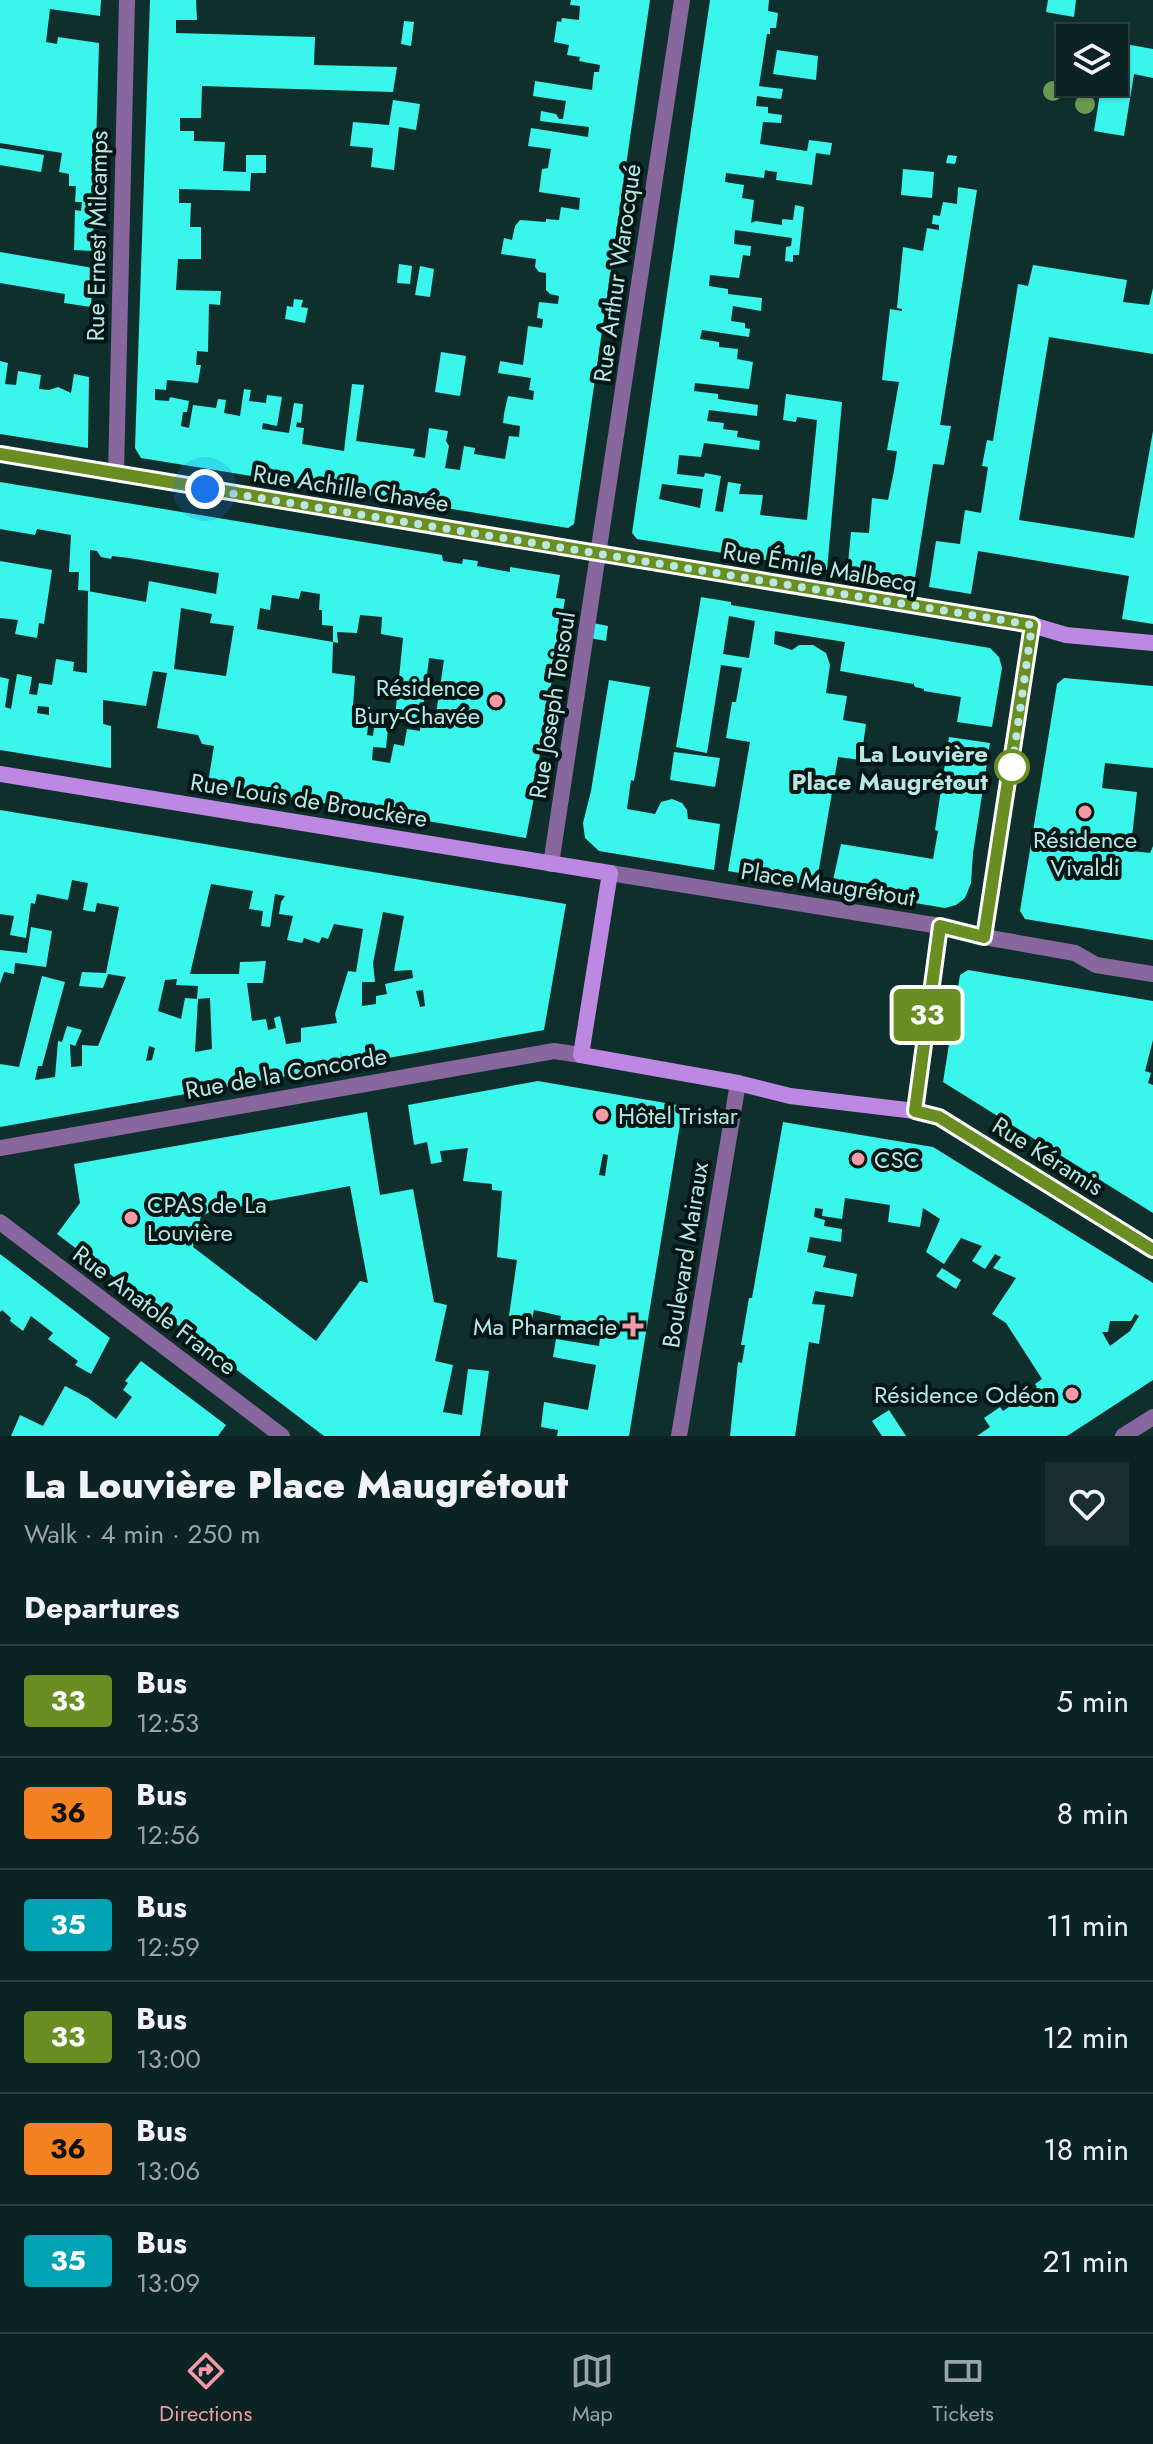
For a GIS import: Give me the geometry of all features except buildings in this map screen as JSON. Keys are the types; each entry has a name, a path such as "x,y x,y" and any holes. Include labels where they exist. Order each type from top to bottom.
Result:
{"street":[{"name":"Rue Ernest Milcamps","path":"116,473 127,0"},
{"name":"Rue Arthur Warocqué","path":"600,553 682,0"},
{"name":"Rue Achille Chavée","path":"0,454 600,553"},
{"name":"Rue Émile Malbecq","path":"600,553 1032,625 1066,635 1153,643"},
{"name":"Rue Joseph Toisoul","path":"551,864 600,553"},
{"path":"984,937 1032,625"},
{"name":"Rue Louis de Brouckère","path":"0,774 610,873"},
{"path":"610,873 581,1055 738,1083 790,1096 915,1111"},
{"name":"Place Maugrétout","path":"610,873 940,926 915,1111"},
{"path":"940,926 1075,953 1096,965 1153,974"},
{"name":"Rue de la Concorde","path":"0,1148 554,1051 581,1055"},
{"name":"Boulevard Mairaux","path":"679,1436 738,1083"},
{"name":"Rue Kéramis","path":"915,1111 939,1117 1153,1250"},
{"name":"Rue Anatole France","path":"0,1222 282,1436"},
{"path":"1123,1436 1153,1417"}],"bus line":[{"name":"33","path":"0,454 1032,625 984,937 940,926 915,1111 939,1117 1153,1250"}],"place":[{"name":"Résidence Bury-Chavée","path":"496,701"},
{"name":"La Louvière Place Maugrétout","path":"1012,767"},
{"name":"Résidence Vivaldi","path":"1085,812"},
{"name":"Hôtel Tristar","path":"602,1115"},
{"name":"CSC","path":"858,1159"},
{"name":"CPAS de La Louvière","path":"131,1218"},
{"name":"Ma Pharmacie","path":"633,1326"},
{"name":"Résidence Odéon","path":"1072,1394"}],"route":[{"path":"205,489 1032,625 1012,767"}]}
